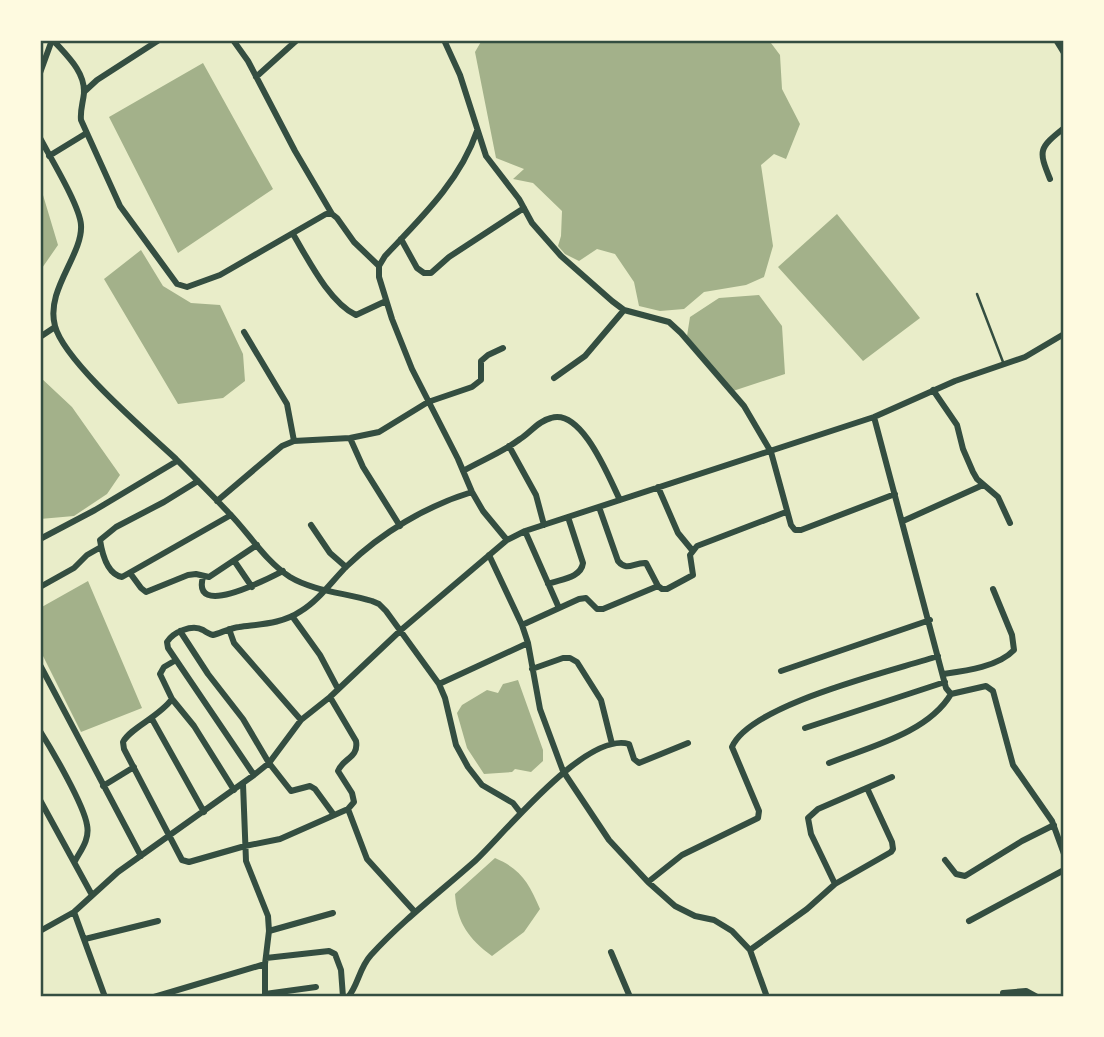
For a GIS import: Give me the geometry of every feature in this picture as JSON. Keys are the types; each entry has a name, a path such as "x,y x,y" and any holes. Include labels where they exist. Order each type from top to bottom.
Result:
{"street":[{"path":"40,73 52,40 79,71 84,92"},
{"path":"159,40 97,80 84,92 79,107 85,134 131,225 172,279 182,287 194,286 220,275 326,214 332,214"},
{"path":"233,40 332,214 379,266"},
{"path":"256,77 297,40"},
{"path":"444,40 460,75 486,156 532,223 561,256 624,310 669,322 744,406 771,452 786,512 795,530 895,494"},
{"path":"1056,40 1064,53"},
{"path":"1050,179 1041,151 1044,145 1064,128"},
{"path":"477,129 460,170 385,256 379,266 379,277 392,319 428,402 472,492 507,540"},
{"path":"49,156 85,134"},
{"path":"40,138 77,211 81,225 53,310 55,327 68,350 108,394 231,515 272,563 292,578 379,604 439,684 456,746 468,767 482,785 513,803 520,812"},
{"path":"401,239 417,268 427,274 438,269 460,249 524,208"},
{"path":"293,234 316,271 347,311 356,315 386,301"},
{"path":"554,378 585,356 624,310"},
{"path":"40,337 55,327"},
{"path":"244,332 287,404 294,440"},
{"path":"40,931 74,912 118,872 254,775 269,762 301,720 507,540 524,531 874,417 933,390 1004,365 1064,334"},
{"path":"217,501 262,461 294,440 350,438 379,432 428,402 472,387 481,380 481,361 503,348"},
{"path":"933,390 957,425 967,459 977,479 998,497 1010,523"},
{"path":"463,471 521,439 539,423 554,416 564,417 590,439 620,500"},
{"path":"874,417 945,682 951,694"},
{"path":"350,438 363,467 400,526"},
{"path":"509,446 536,495 544,525"},
{"path":"40,539 177,461"},
{"path":"198,481 105,534 100,540 101,547 115,575 122,577 130,573 231,515"},
{"path":"903,521 983,485"},
{"path":"658,487 678,533 692,550"},
{"path":"254,775 176,660 167,642 170,637 180,631 201,629 213,635 292,616 302,611 366,550 400,526 447,501 472,492"},
{"path":"599,508 618,561 628,567 646,563 662,589 693,575 690,555 697,546 786,512"},
{"path":"548,583 577,574 583,569 568,517"},
{"path":"310,525 330,553 346,567"},
{"path":"524,531 559,608"},
{"path":"130,573 146,592 188,575 203,577 218,573 257,545"},
{"path":"40,587 74,568 87,555 101,547"},
{"path":"489,555 522,625 540,709 563,771 609,840 648,882 675,906 695,916 714,920 732,931 750,950 767,997"},
{"path":"235,562 252,587"},
{"path":"203,577 204,591 210,596 219,597 252,587 283,571"},
{"path":"522,625 579,599 586,598 597,609 603,609 658,586"},
{"path":"943,674 975,668 1009,655 1014,650 1012,635 993,589"},
{"path":"292,616 320,655 338,690"},
{"path":"781,671 930,620"},
{"path":"229,629 233,643 301,720"},
{"path":"180,631 291,791 310,786 334,815"},
{"path":"439,684 528,643"},
{"path":"648,882 682,855 758,818 759,811 733,755 732,747 742,732 793,703 938,656"},
{"path":"532,668 563,658 577,662 601,700 611,744"},
{"path":"176,660 164,667 160,674 172,699 194,726 234,790"},
{"path":"40,665 141,856"},
{"path":"806,728 945,682"},
{"path":"829,763 913,728 938,710 951,694 986,686 993,691 1013,765 1054,825 1064,854"},
{"path":"172,699 152,719 126,736 123,742 182,860 188,862 293,835 348,809 354,802 352,793 338,771 340,766 354,755 356,741 330,697"},
{"path":"152,719 204,812"},
{"path":"40,731 51,747 88,826 87,840 75,861"},
{"path":"346,997 370,956 415,912 474,861 563,771 611,744 629,744 634,759 639,763 688,743"},
{"path":"103,786 134,767"},
{"path":"835,884 811,834 808,818 818,809 892,777"},
{"path":"243,784 246,811 244,846 249,873 264,902 269,931 265,995 316,987"},
{"path":"750,950 807,909 835,884 887,856 893,849 867,788"},
{"path":"40,800 92,895"},
{"path":"348,809 367,859 415,912"},
{"path":"945,860 957,874 965,876 1054,825"},
{"path":"969,921 1064,870"},
{"path":"74,912 104,997"},
{"path":"269,931 333,913"},
{"path":"85,939 158,921"},
{"path":"154,997 178,994 266,961 329,951 335,954 341,970 346,997"},
{"path":"611,952 630,997"},
{"path":"1003,992 1026,991 1037,997"}],"lane":[{"path":"977,294 1004,365"}],"shaded area":[{"path":"482,40 772,40 771,43 780,55 782,89 800,124 786,159 774,154 761,165 773,246 764,277 746,285 704,292 684,309 660,311 639,306 634,282 615,254 597,249 579,261 565,254 558,246 562,211 533,183 513,179 524,169 496,158 475,52"},
{"path":"203,63 273,189 178,253 109,117"},
{"path":"40,185 58,245 40,271"},
{"path":"837,214 920,318 863,361 778,267"},
{"path":"141,250 163,286 191,303 220,305 243,354 245,381 223,398 178,404 104,279"},
{"path":"759,295 782,326 785,374 733,391 687,336 690,317 719,298"},
{"path":"40,377 72,407 120,475 107,494 74,516 40,519"},
{"path":"88,581 142,708 81,732 40,650 40,608"},
{"path":"518,680 543,750 543,761 531,772 515,769 512,772 484,774 467,748 457,713 462,705 487,690 498,693 503,684"},
{"path":"495,858 518,872 540,909 524,932 492,956 466,930 458,914 455,894"}]}
